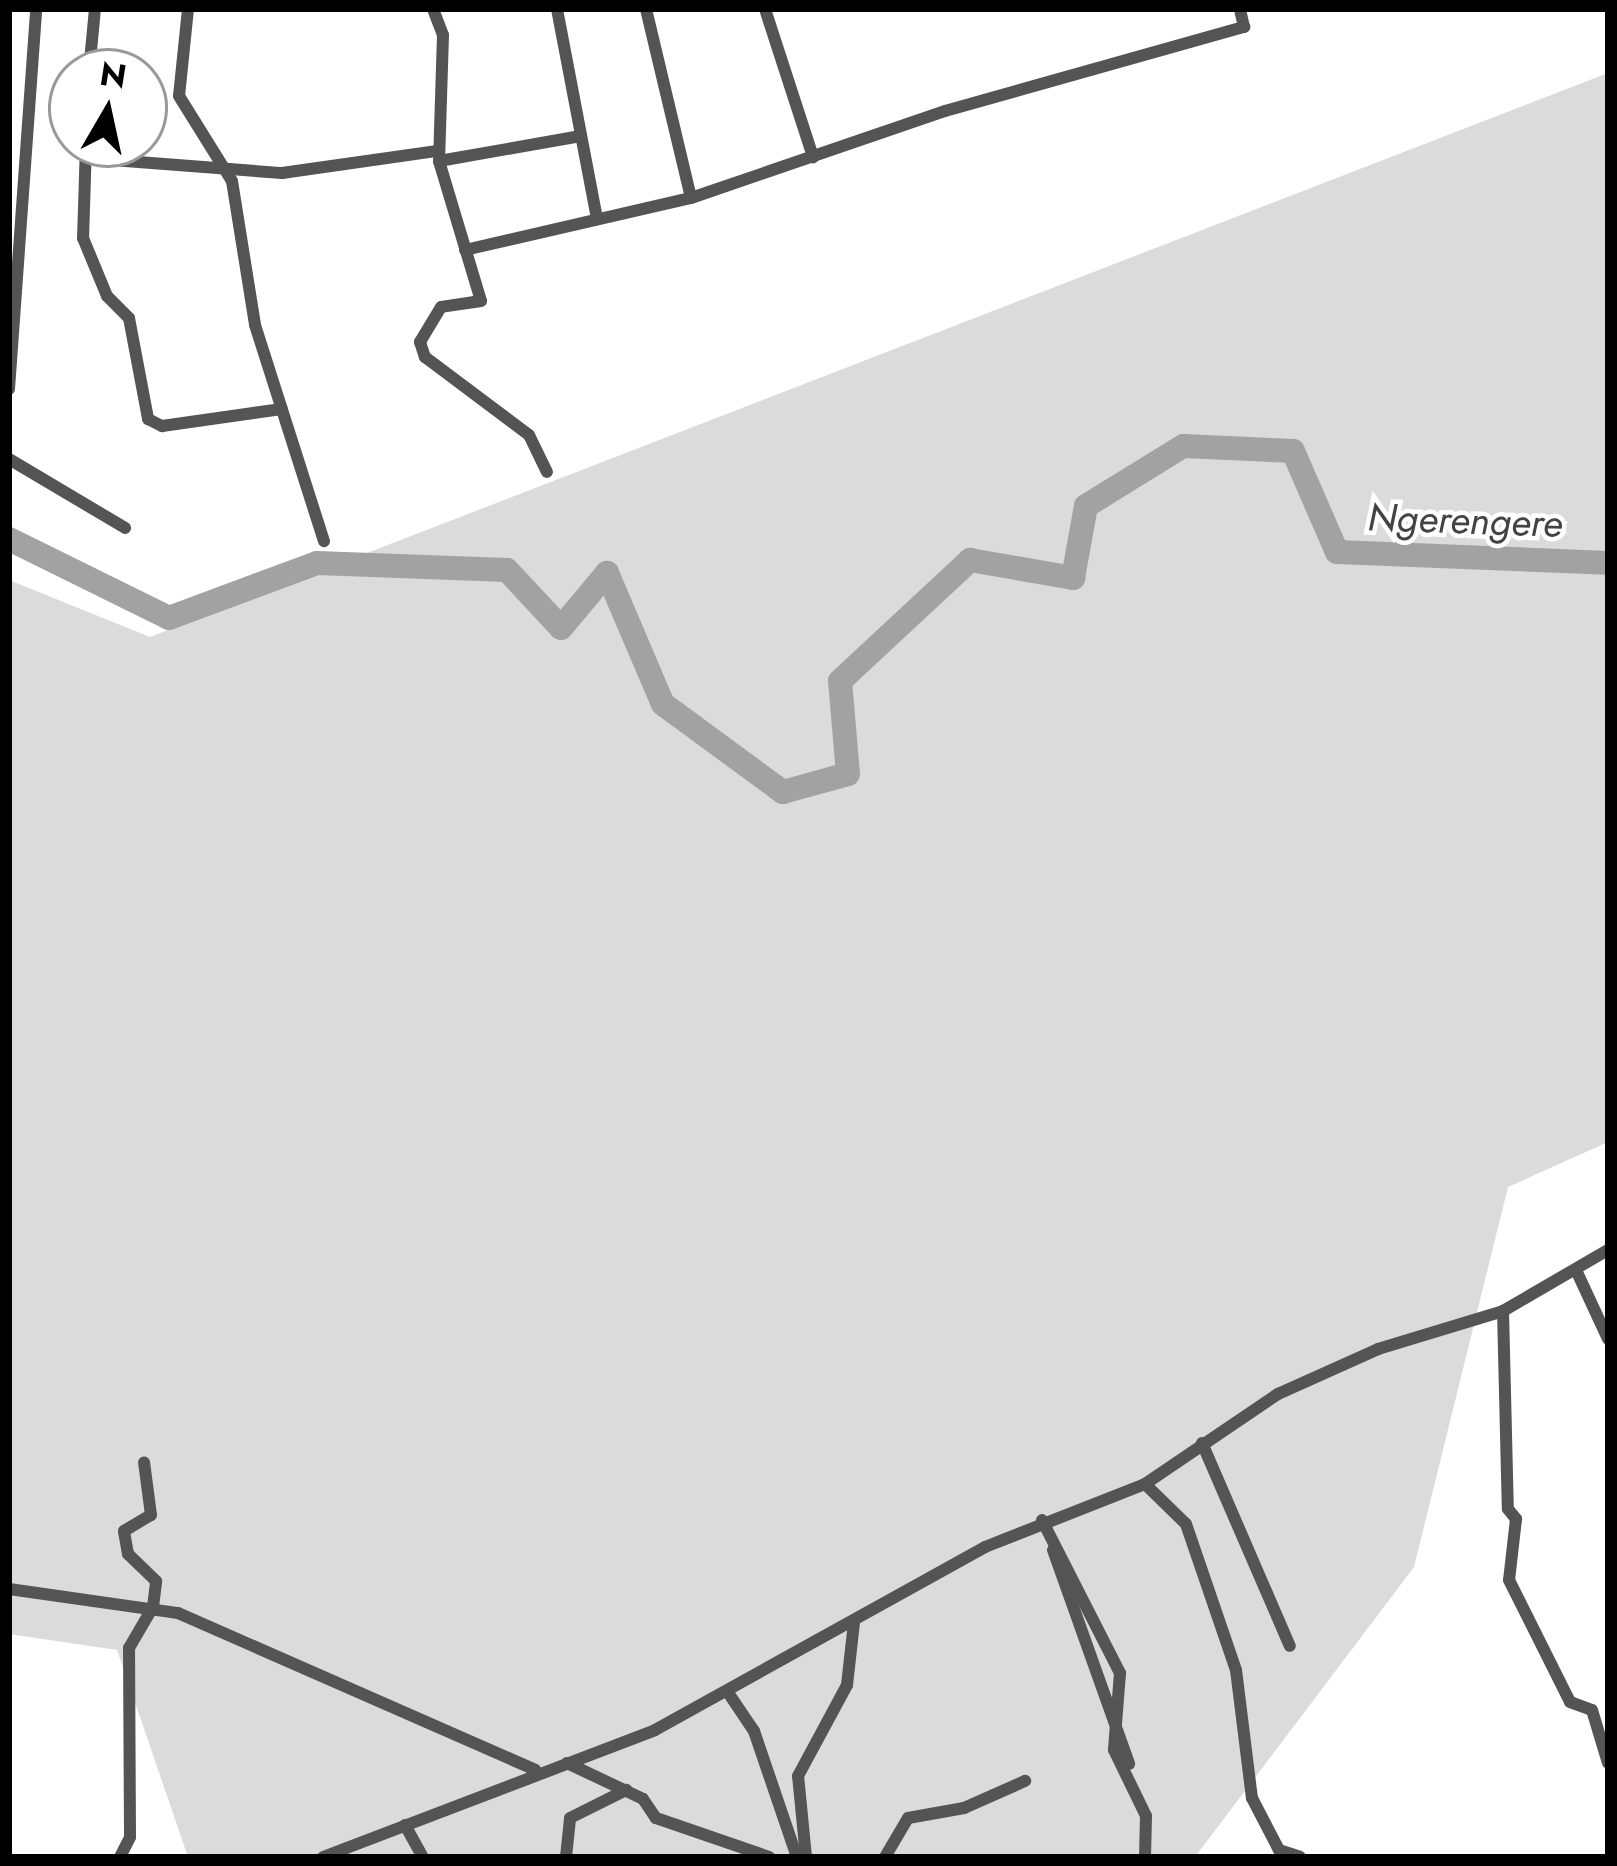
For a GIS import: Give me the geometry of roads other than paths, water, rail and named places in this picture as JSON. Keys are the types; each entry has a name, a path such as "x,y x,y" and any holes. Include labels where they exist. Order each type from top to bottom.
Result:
{"street":[{"path":"9,389 12,291 36,9"},
{"path":"91,48 95,9"},
{"path":"188,9 179,96 226,172 282,409 324,541"},
{"path":"433,9 443,35 438,156 481,301 430,315 422,351 524,429 547,472"},
{"path":"557,9 597,219"},
{"path":"646,9 691,198"},
{"path":"766,9 813,157"},
{"path":"465,250 691,198 1244,27 1240,9"},
{"path":"9,128 25,128"},
{"path":"168,160 226,172 438,156 581,136"},
{"path":"85,168 83,238 107,296 129,318 148,419 162,426 282,409"},
{"path":"9,459 125,528"},
{"path":"322,1857 535,1770 567,1763 727,1691 1042,1520 1144,1484 1312,1377 1503,1311 1608,1250"},
{"path":"1576,1270 1608,1339"},
{"path":"1503,1311 1508,1509 1516,1519 1509,1580 1570,1702 1592,1710 1608,1763"},
{"path":"1202,1443 1290,1646"},
{"path":"120,1857 130,1837 129,1648 153,1607 156,1581 128,1554 124,1531 152,1515 144,1462"},
{"path":"1144,1484 1186,1524 1236,1670 1252,1798 1279,1850 1300,1857"},
{"path":"1042,1520 1111,1649 1123,1684 1114,1750 1145,1816 1144,1857"},
{"path":"1042,1520 1118,1718 1129,1764"},
{"path":"9,1589 153,1607 535,1770"},
{"path":"801,1857 798,1776 848,1685 854,1623"},
{"path":"727,1691 754,1731 801,1857"},
{"path":"567,1763 626,1790 656,1818 769,1857"},
{"path":"885,1857 908,1818 932,1818 1025,1781"},
{"path":"566,1857 570,1818 626,1790"},
{"path":"405,1825 423,1857"}],"waterway":[{"name":"Ngerengere","path":"9,539 169,618 317,563 507,570 561,628 607,573 663,704 783,792 848,774 840,681 970,560 1073,578 1086,506 1183,446 1293,451 1337,552 1608,563"}]}
